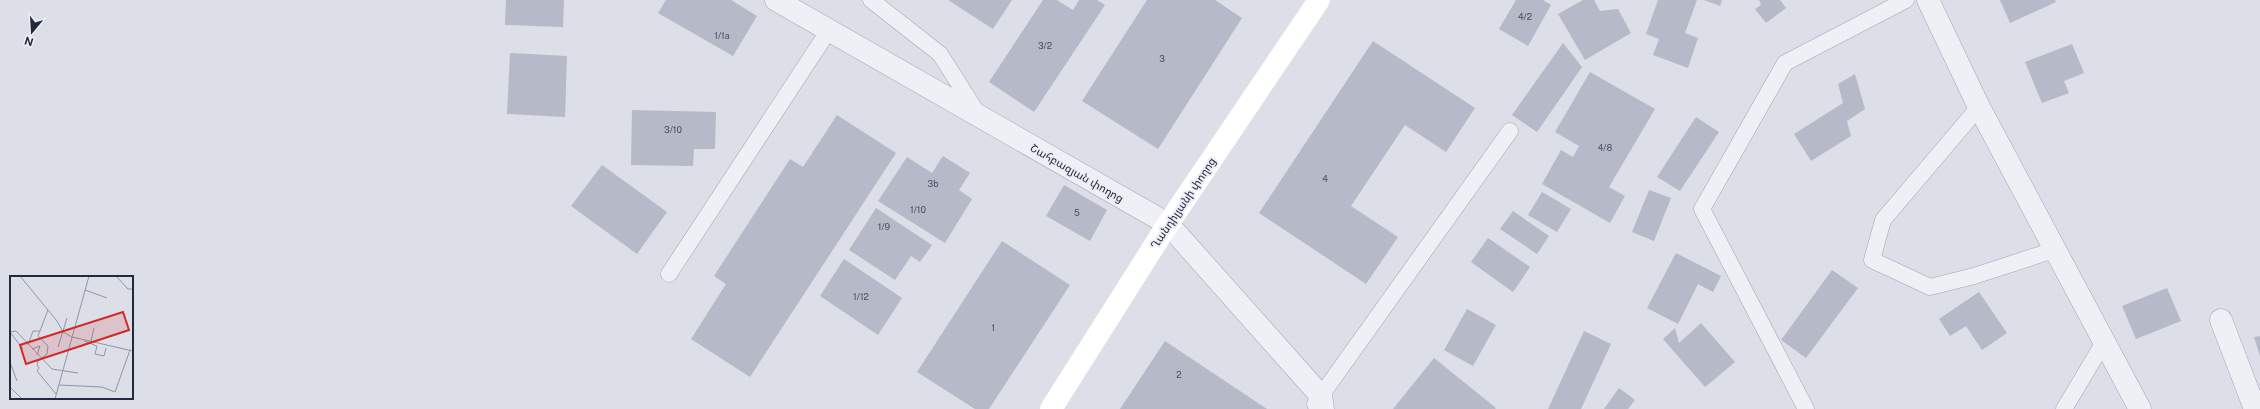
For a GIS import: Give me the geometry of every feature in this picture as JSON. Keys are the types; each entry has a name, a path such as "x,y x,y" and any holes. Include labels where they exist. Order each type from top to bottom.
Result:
{"main road":[{"name":"Ղանդիլյանի փողոց","path":"1051,409 1168,224 1319,0"}],"street":[{"name":"Շահբազյան փողոց","path":"776,0 1168,224 1319,405"},
{"path":"1928,0 1979,108 2140,409"},
{"path":"2222,320 2255,409"}],"lane":[{"path":"871,0 940,54 980,117"},
{"path":"1806,409 1702,209 1785,63 1906,0"},
{"path":"669,274 829,30"},
{"path":"1979,108 1883,220 1872,260 1930,287 1974,276 2054,250"},
{"path":"1319,405 1510,131"},
{"path":"2064,409 2104,342"}],"building":[{"path":"506,0 564,0 563,27 505,25"},
{"path":"666,0 731,0 757,16 733,56 658,13"},
{"path":"948,0 1012,0 993,29"},
{"path":"1043,0 1057,0 1073,10 1079,0 1097,0 1105,5 1034,112 989,82"},
{"path":"1147,0 1215,0 1242,18 1158,149 1082,101"},
{"path":"1516,0 1543,0 1551,5 1528,46 1499,29"},
{"path":"1583,0 1594,0 1600,11 1618,9 1631,33 1585,60 1558,14"},
{"path":"1658,0 1697,0 1685,33 1698,38 1688,68 1653,55 1659,39 1646,34"},
{"path":"1704,0 1722,0 1720,6"},
{"path":"1759,0 1780,0 1786,8 1766,23 1755,9 1761,5"},
{"path":"2000,0 2055,0 2056,2 2010,23"},
{"path":"1373,41 1475,108 1446,152 1405,125 1351,206 1398,237 1366,284 1259,213"},
{"path":"1563,43 1582,67 1537,132 1512,115"},
{"path":"2072,44 2084,73 2064,81 2069,93 2042,103 2025,62"},
{"path":"510,53 567,56 565,117 507,114"},
{"path":"1590,72 1655,109 1609,187 1625,196 1610,223 1542,184 1561,150 1573,157 1579,146 1555,132"},
{"path":"1855,74 1865,109 1847,121 1851,136 1811,161 1794,134 1843,103 1838,84"},
{"path":"632,110 716,112 715,149 694,149 693,166 631,165"},
{"path":"837,115 896,153 750,377 691,339 726,284 714,276 790,159 803,167"},
{"path":"1696,117 1719,132 1680,191 1657,177"},
{"path":"943,156 970,173 959,190 972,199 945,243 878,201 907,157 932,173"},
{"path":"602,165 667,212 637,254 571,206"},
{"path":"1064,185 1107,210 1090,241 1046,216"},
{"path":"1649,190 1671,198 1654,241 1632,232"},
{"path":"1542,192 1571,209 1557,232 1528,215"},
{"path":"876,208 932,245 920,262 911,256 895,280 849,250"},
{"path":"1513,211 1549,236 1537,254 1500,229"},
{"path":"1488,238 1530,267 1513,292 1471,262"},
{"path":"1002,241 1070,285 989,409 975,409 917,372"},
{"path":"1676,253 1721,276 1713,292 1698,284 1678,324 1647,308"},
{"path":"844,259 902,298 878,335 820,296"},
{"path":"1832,270 1858,288 1806,358 1781,340"},
{"path":"2167,288 2181,321 2136,339 2122,306"},
{"path":"1979,292 2007,333 1982,350 1966,326 1950,336 1939,319"},
{"path":"1467,309 1496,325 1473,366 1444,350"},
{"path":"1701,323 1735,362 1705,387 1663,339 1675,328 1679,343"},
{"path":"1584,331 1611,344 1581,409 1548,409"},
{"path":"2260,336 2260,356 2254,337"},
{"path":"1165,341 1267,409 1120,409"},
{"path":"1434,358 1496,408 1393,409"},
{"path":"1619,388 1635,400 1628,409 1604,409"}]}
